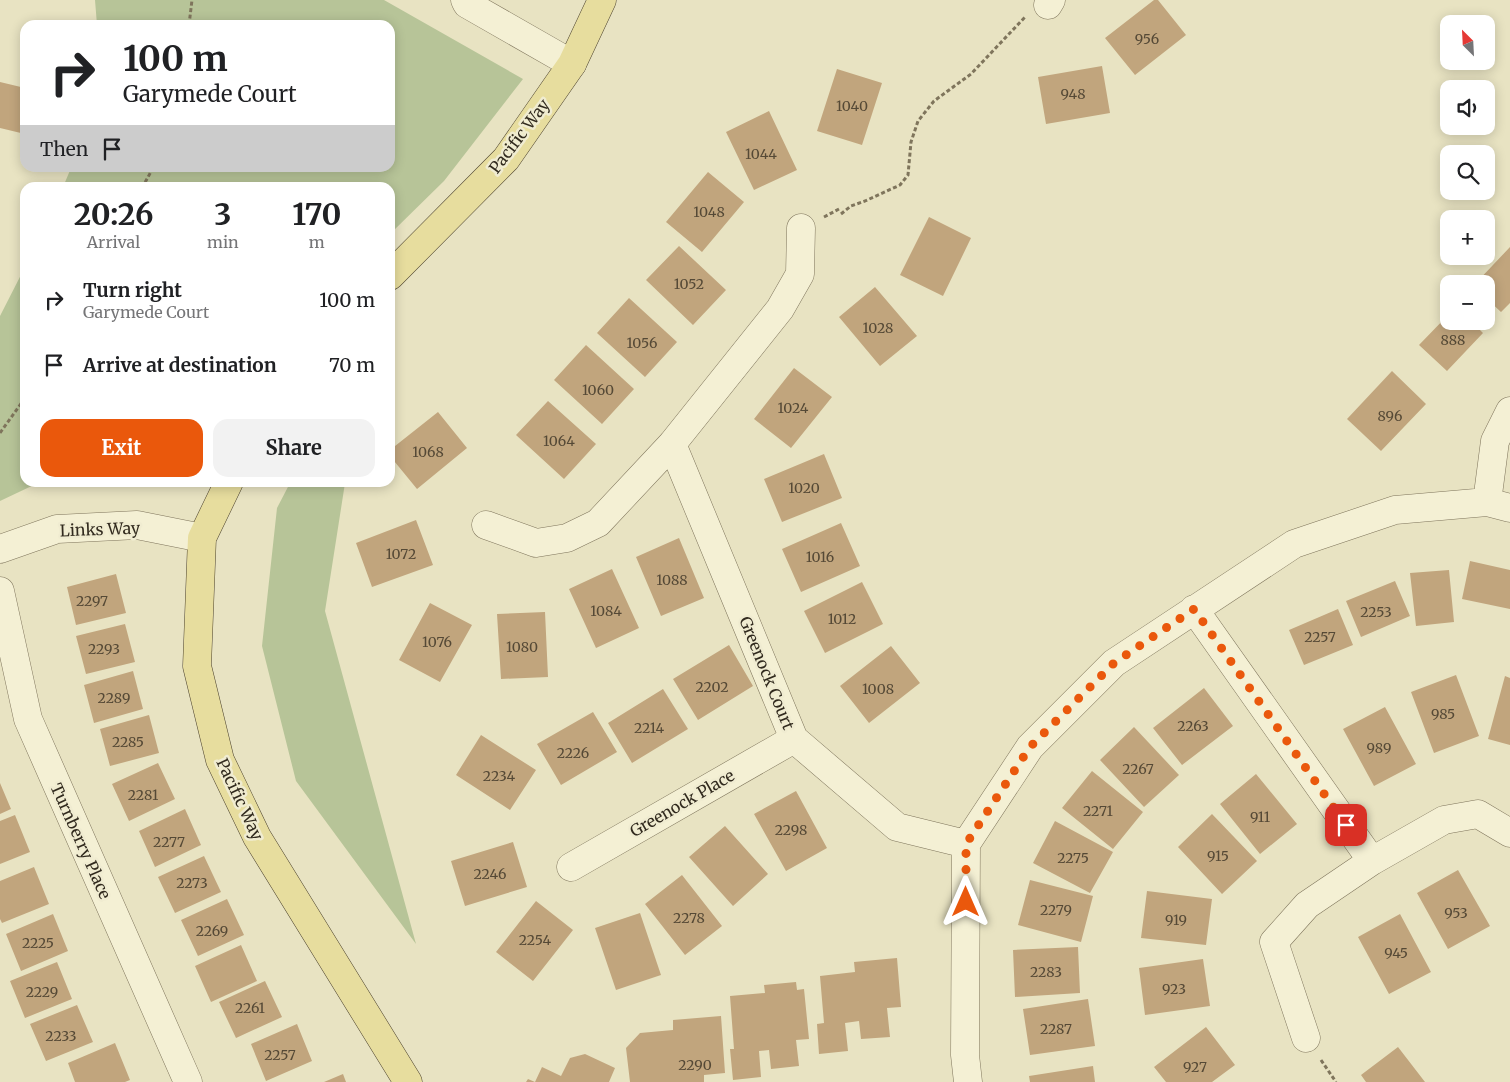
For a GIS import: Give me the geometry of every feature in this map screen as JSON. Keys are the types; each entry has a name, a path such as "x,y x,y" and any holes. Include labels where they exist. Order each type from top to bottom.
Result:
{"main road":[{"name":"Pacific Way","path":"395,271 506,159 572,64 602,0"},
{"name":"Pacific Way","path":"228,487 202,538 196,666 220,760 257,837 408,1082"}],"street":[{"path":"465,0 467,4 572,64"},
{"path":"486,525 536,543 567,538 598,523 672,444 785,301 800,274 801,228"},
{"path":"968,1082 966,1055 966,844 1030,747 1114,663 1294,544 1395,510 1498,505 1495,441 1510,411"},
{"name":"Greenock Court","path":"672,444 794,739 897,827 966,844"},
{"name":"Links Way","path":"0,549 57,529 137,524 202,538"},
{"name":"Turnberry Place","path":"0,591 28,719 188,1082"},
{"path":"1194,609 1372,861"},
{"name":"Greenock Place","path":"571,866 794,739"},
{"path":"1306,1038 1274,942 1307,905 1372,861 1444,820 1478,814 1510,833"}],"path":[{"path":"190,20 192,0"},
{"path":"841,214 851,206 900,185 908,175 911,142 918,120 934,102 972,74 1043,6"},
{"path":"0,433 20,405"}],"green space":[{"path":"95,0 384,0 523,79 444,181 395,229 395,182 65,182 69,172 395,172 395,20 97,20"},
{"path":"20,277 20,487 30,487 0,501 0,316"},
{"path":"288,487 344,487 325,611 416,944 296,781 262,646 277,508"}],"building":[{"path":"1154,0 1158,0 1186,35 1135,75 1105,38"},
{"path":"1102,66 1110,113 1046,124 1038,77"},
{"path":"837,69 882,83 862,145 817,131"},
{"path":"0,82 20,87 20,133 0,128"},
{"path":"769,111 797,170 754,190 726,132"},
{"path":"708,172 744,202 702,252 666,222"},
{"path":"929,217 971,238 943,296 900,275"},
{"path":"679,246 726,290 693,325 646,280"},
{"path":"1510,247 1510,303 1501,312 1495,306 1495,275 1484,275"},
{"path":"875,287 917,336 880,366 839,317"},
{"path":"629,298 677,342 645,377 597,333"},
{"path":"1440,323 1440,330 1480,330 1483,333 1447,371 1419,345"},
{"path":"586,345 634,389 602,424 554,380"},
{"path":"794,368 832,397 791,448 754,419"},
{"path":"1392,371 1426,404 1381,451 1347,419"},
{"path":"548,401 596,444 564,479 516,435"},
{"path":"438,412 467,448 417,489 395,462 395,446"},
{"path":"824,454 842,498 782,522 764,479"},
{"path":"416,520 433,565 372,587 356,543"},
{"path":"841,523 860,566 801,592 782,549"},
{"path":"679,538 704,598 661,616 636,557"},
{"path":"1470,561 1510,570 1510,609 1462,599"},
{"path":"612,569 639,628 596,648 569,589"},
{"path":"1449,570 1454,622 1416,626 1410,573"},
{"path":"116,574 126,613 76,625 67,587"},
{"path":"1395,581 1410,616 1361,637 1346,601"},
{"path":"862,582 883,624 825,653 804,611"},
{"path":"430,603 472,625 440,682 399,660"},
{"path":"1338,609 1353,645 1304,665 1289,630"},
{"path":"545,612 548,677 501,679 497,614"},
{"path":"125,624 135,662 86,674 76,636"},
{"path":"729,645 753,686 698,720 673,679"},
{"path":"891,646 920,683 869,723 840,686"},
{"path":"133,671 143,709 94,723 84,685"},
{"path":"1456,675 1479,736 1434,753 1411,692"},
{"path":"1505,676 1510,678 1510,745 1488,739"},
{"path":"1204,688 1233,726 1182,765 1153,728"},
{"path":"663,689 688,729 632,763 608,723"},
{"path":"1385,707 1416,764 1374,786 1343,729"},
{"path":"593,712 617,752 561,785 537,744"},
{"path":"149,715 159,753 110,766 100,729"},
{"path":"1134,727 1179,775 1144,807 1100,760"},
{"path":"481,735 536,770 510,810 456,775"},
{"path":"158,763 175,799 129,821 112,784"},
{"path":"1092,771 1143,812 1113,849 1062,808"},
{"path":"1256,774 1297,824 1260,854 1220,804"},
{"path":"0,783 11,809 0,814"},
{"path":"796,791 827,848 786,871 754,814"},
{"path":"185,809 201,845 155,867 139,831"},
{"path":"1212,814 1257,861 1222,894 1178,847"},
{"path":"15,815 30,852 0,864 0,821"},
{"path":"1055,821 1113,852 1090,893 1033,863"},
{"path":"725,826 768,874 733,906 689,857"},
{"path":"513,842 527,887 465,906 451,861"},
{"path":"204,856 221,892 175,913 158,877"},
{"path":"34,867 49,904 2,923 0,919 0,881"},
{"path":"1458,870 1490,926 1448,949 1417,893"},
{"path":"682,875 722,926 685,955 645,904"},
{"path":"1030,880 1093,896 1081,942 1018,925"},
{"path":"1147,891 1212,899 1206,945 1141,938"},
{"path":"227,899 244,935 198,956 181,920"},
{"path":"536,901 573,930 533,981 496,952"},
{"path":"640,913 661,975 616,990 595,928"},
{"path":"53,914 68,951 21,971 6,934"},
{"path":"1400,914 1431,972 1389,994 1358,937"},
{"path":"241,945 257,981 211,1002 195,966"},
{"path":"1078,947 1080,993 1015,997 1013,950"},
{"path":"897,958 901,1007 887,1008 890,1037 861,1039 859,1021 845,1023 848,1051 819,1054 817,1024 824,1023 820,976 855,972 854,962"},
{"path":"1203,959 1210,1006 1145,1015 1139,968"},
{"path":"57,962 72,999 25,1018 10,981"},
{"path":"265,981 282,1017 236,1038 219,1002"},
{"path":"796,982 797,990 804,989 809,1039 796,1040 799,1066 771,1069 769,1050 759,1051 761,1077 733,1080 730,1049 734,1049 730,996 765,993 764,985"},
{"path":"1088,999 1095,1046 1030,1055 1023,1009"},
{"path":"77,1005 93,1042 46,1061 30,1024"},
{"path":"721,1016 725,1073 704,1075 704,1082 630,1082 626,1048 640,1033 673,1030 673,1020"},
{"path":"297,1024 312,1061 266,1081 251,1044"},
{"path":"1206,1027 1235,1065 1212,1082 1166,1082 1154,1067"},
{"path":"115,1043 130,1080 125,1082 75,1082 68,1063"},
{"path":"1398,1047 1425,1082 1366,1082 1361,1075"},
{"path":"585,1054 615,1068 609,1082 535,1082 542,1067 561,1076 570,1058"},
{"path":"1093,1066 1095,1082 1030,1082 1029,1076"},
{"path":"343,1074 346,1082 324,1082"}],"route":[{"path":"966,902 966,844 1030,747 1114,663 1194,609 1346,825"}]}
